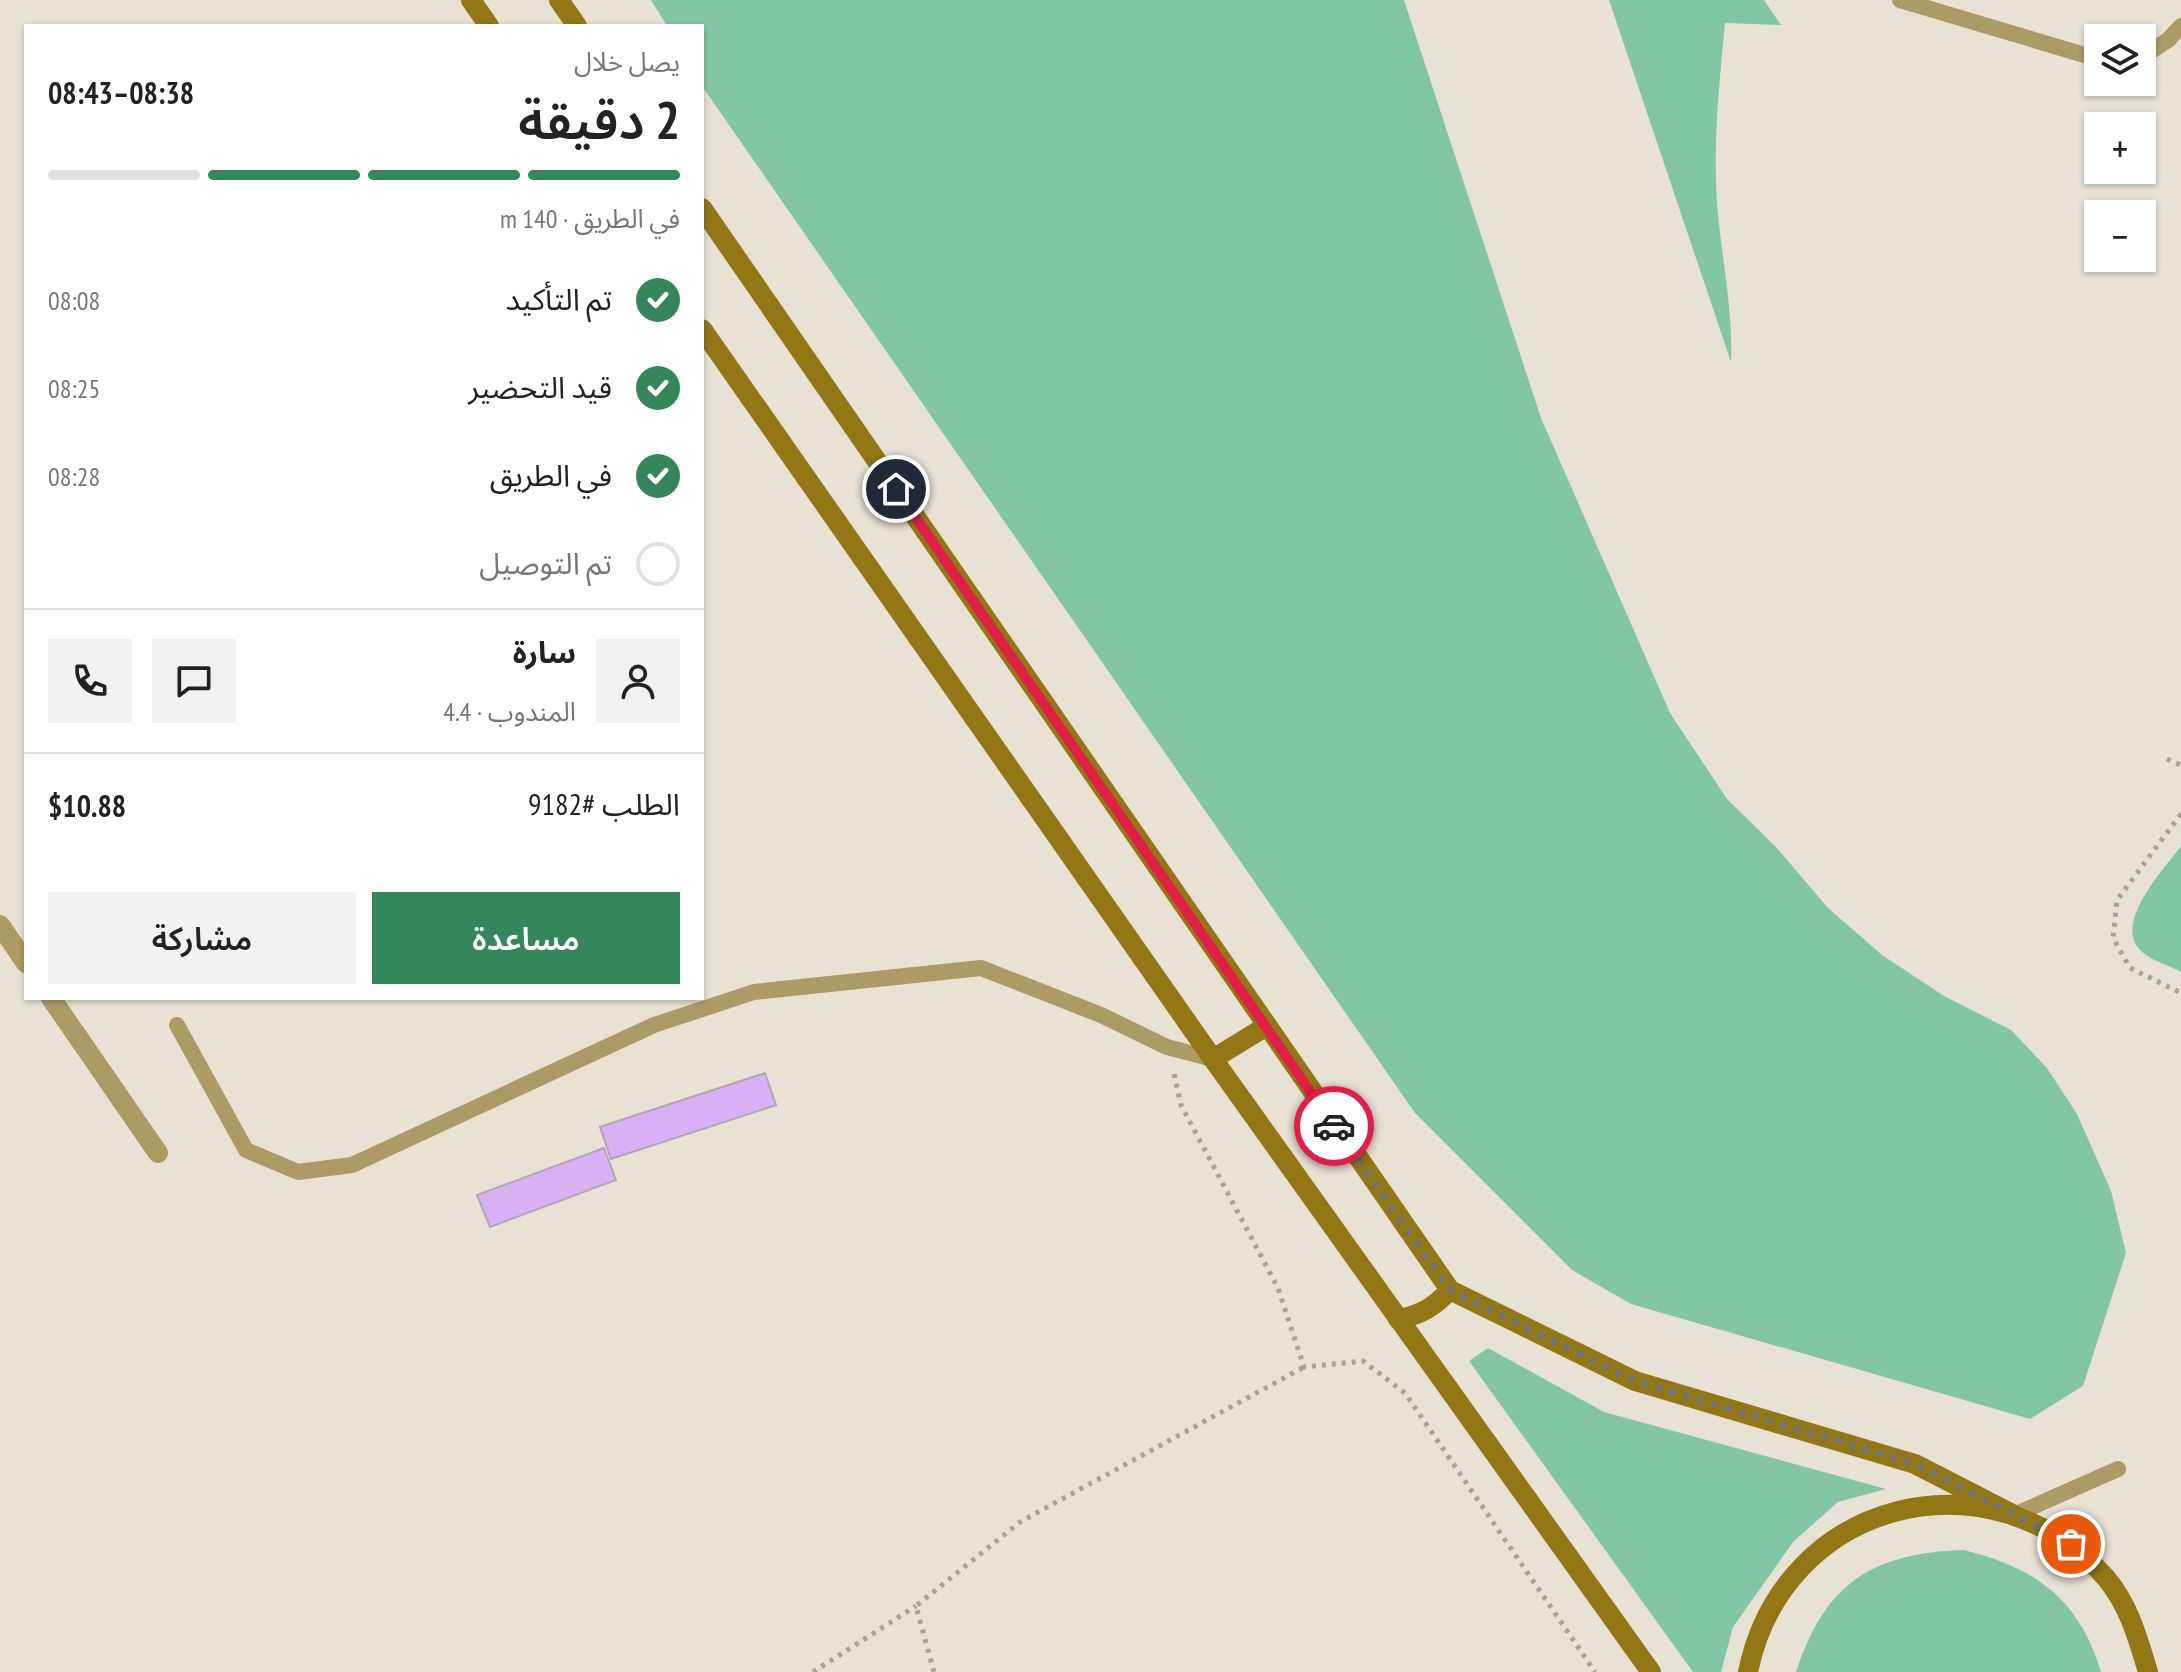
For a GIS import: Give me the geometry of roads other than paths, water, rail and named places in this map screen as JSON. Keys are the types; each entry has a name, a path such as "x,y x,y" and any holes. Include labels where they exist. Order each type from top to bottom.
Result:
{"street":[{"path":"471,0 488,24"},
{"path":"559,0 576,24"},
{"path":"704,211 1265,1027 1450,1290 1635,1381 1915,1464 2071,1544 2107,1580 2134,1623 2148,1672"},
{"path":"704,332 1213,1059 1651,1672"},
{"path":"0,925 24,960"},
{"path":"52,1000 158,1153"},
{"path":"1213,1059 1265,1027"},
{"path":"1398,1319 1418,1315 1436,1305 1450,1290"},
{"path":"1748,1672 1767,1612 1803,1563 1851,1527 1907,1507 1968,1503 2014,1515"}],"lane":[{"path":"1900,0 2084,55"},
{"path":"2156,48 2181,26"},
{"path":"177,1025 246,1150 298,1172 352,1165 654,1025 754,992 981,968 1101,1015 1167,1047 1213,1059"},
{"path":"2014,1515 2118,1469"}]}
